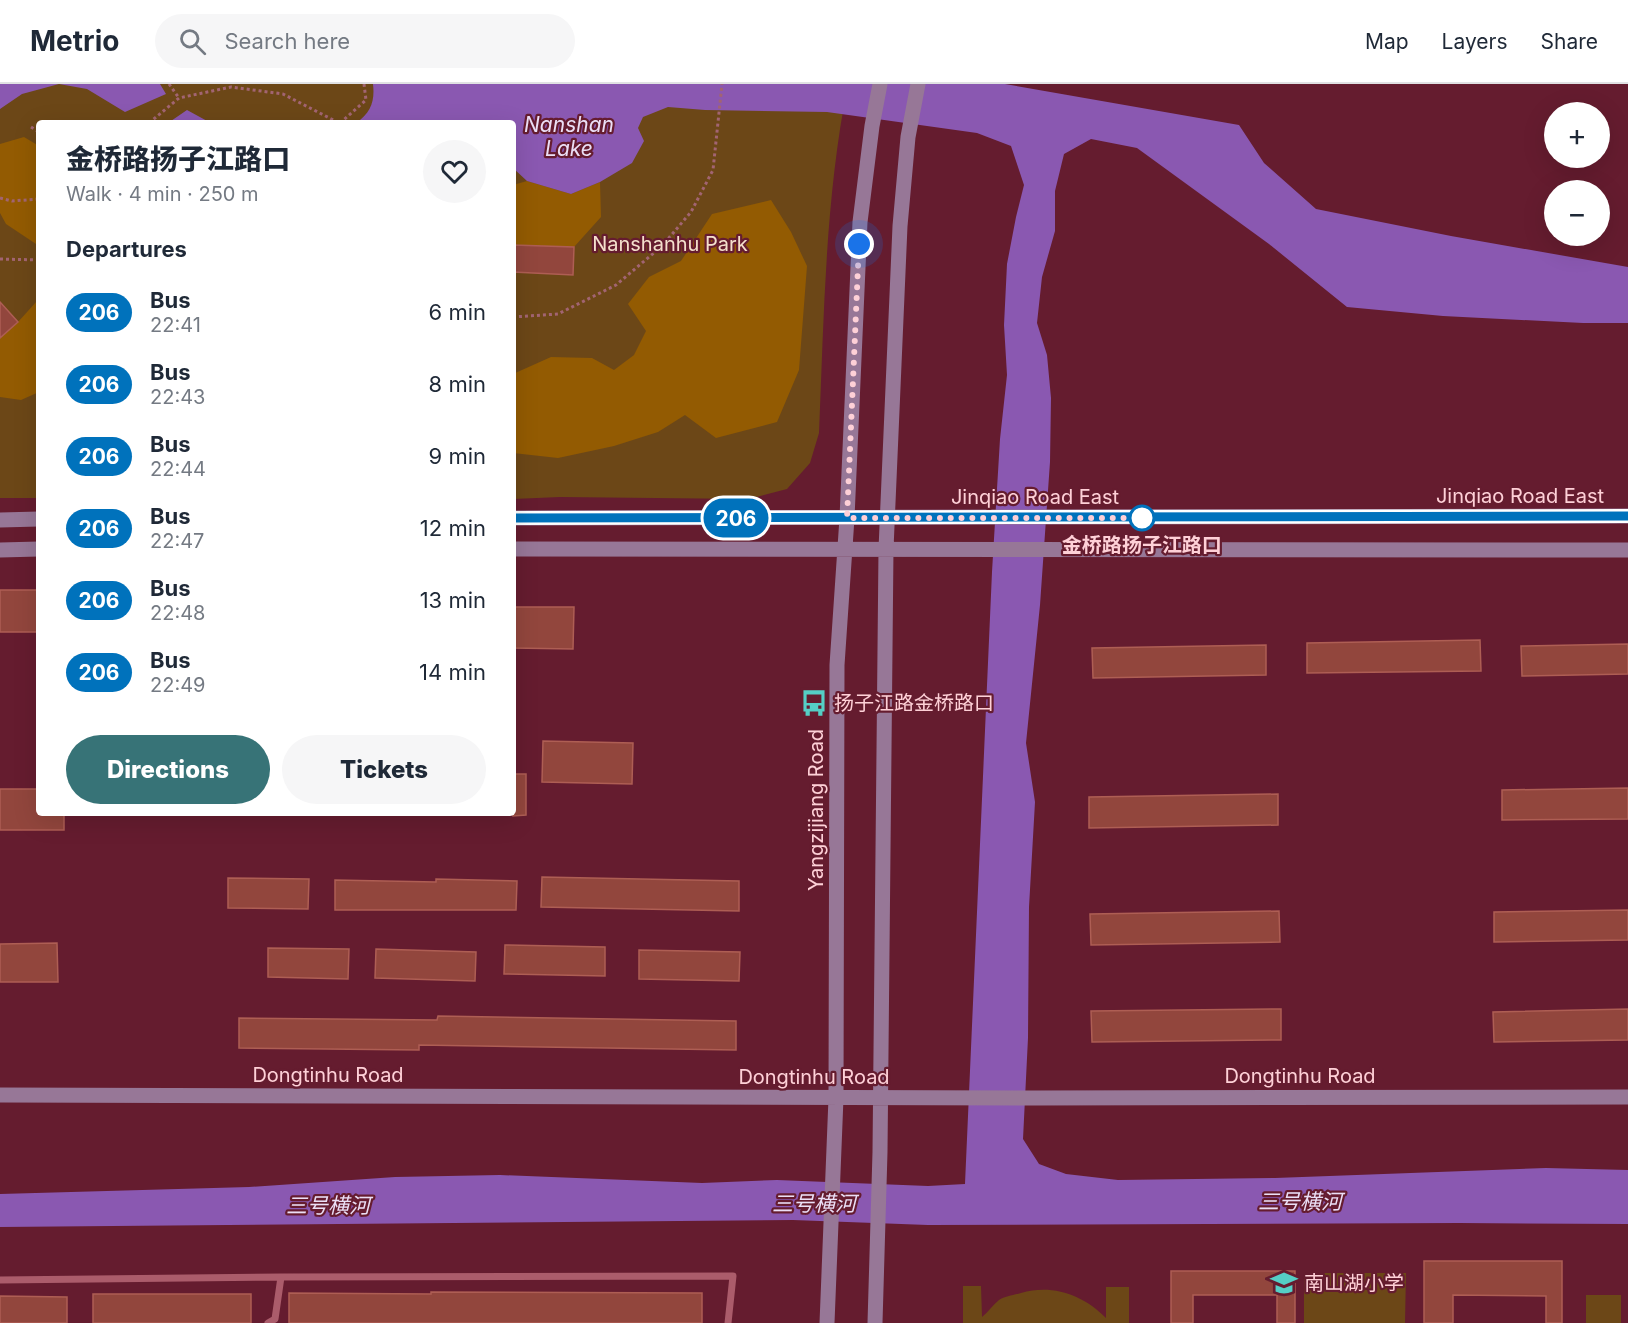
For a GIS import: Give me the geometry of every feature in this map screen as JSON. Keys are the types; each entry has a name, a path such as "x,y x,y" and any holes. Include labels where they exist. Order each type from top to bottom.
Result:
{"street":[{"name":"Yangzijiang Road","path":"827,1323 836,1098 837,665 847,518 860,222 872,126 880,84"},
{"path":"875,1323 880,1152 886,549 900,226 908,137 918,84"},
{"name":"Jinqiao Road East","path":"516,518 1628,516"},
{"path":"0,520 36,519"},
{"path":"0,549 36,549"},
{"path":"516,549 1628,550"},
{"name":"Dongtinhu Road","path":"0,1095 836,1098 1628,1097"}],"lane":[{"path":"0,1280 733,1276 728,1323"},
{"path":"268,1323 275,1319 281,1277"}],"path":[{"path":"169,84 179,98"},
{"path":"343,120 366,100 364,84"},
{"path":"516,317 558,314 616,285 662,246 691,212 713,170 722,84"},
{"path":"153,120 179,98 231,87 284,94 334,120"},
{"path":"31,127 36,130"},
{"path":"0,198 12,201 36,199"},
{"path":"0,259 36,260"}],"green space":[{"name":"Nanshanhu Park","path":"0,84 848,84 834,170 830,214 819,433 810,463 787,489 749,499 560,497 516,499 516,120 36,120 36,498 0,498"},
{"path":"1304,1273 1406,1273 1405,1323 1304,1323"},
{"path":"963,1286 981,1286 982,1317 999,1300 1045,1290 1067,1294 1088,1303 1106,1318 1106,1287 1129,1287 1129,1323 963,1323"},
{"path":"1586,1295 1621,1295 1621,1323 1586,1323"}],"shaded area":[{"path":"24,137 36,144 36,244 6,224 0,213 0,144"},
{"path":"527,181 571,194 600,182 601,217 574,247 516,245 516,184"},
{"path":"771,200 791,232 807,266 799,370 777,422 716,438 685,415 658,432 614,446 558,458 516,453 516,373 551,357 592,358 614,370 634,355 646,331 628,304 649,277 681,261 712,214"},
{"path":"36,302 36,393 21,400 0,397 0,338"}],"water":[{"path":"0,84 59,84 22,94 0,109"},
{"path":"59,84 160,84 166,94 125,112 87,89"},
{"path":"373,84 1005,84 1239,125 1264,163 1316,209 1451,236 1628,267 1628,323 1443,316 1347,307 1269,244 1137,148 1091,139 1064,154 1055,191 1055,231 1042,277 1037,323 1047,355 1051,398 1050,462 1040,605 1026,743 1035,802 1029,907 1028,1038 1023,1139 1039,1164 1066,1174 1118,1180 1275,1178 1546,1168 1628,1170 1628,1224 928,1225 793,1220 0,1227 0,1194 249,1187 395,1177 500,1175 702,1183 777,1180 928,1186 965,1184 992,572 1000,439 1007,375 1004,325 1007,264 1024,185 1011,146 977,133 827,112 705,110 668,107 643,117 638,128 644,141 632,163 600,182 571,194 527,181 516,171 516,120 359,120 371,106"},
{"path":"187,110 205,120 172,120"}],"building":[{"path":"516,245 574,247 573,275 516,272"},
{"path":"0,302 18,322 0,338"},
{"path":"0,590 36,590 36,632 0,632"},
{"path":"516,607 574,607 573,649 516,648"},
{"path":"1480,640 1481,671 1307,673 1307,643"},
{"path":"1628,644 1628,674 1522,676 1521,646"},
{"path":"1266,645 1266,675 1093,678 1092,648"},
{"path":"543,741 633,743 632,784 542,782"},
{"path":"516,774 526,774 526,815 516,816"},
{"path":"1628,788 1628,819 1502,820 1502,790"},
{"path":"0,789 36,789 36,816 64,816 64,830 0,830"},
{"path":"1278,794 1278,825 1089,828 1089,797"},
{"path":"542,877 739,881 739,911 541,907"},
{"path":"228,878 309,879 308,909 228,908"},
{"path":"436,879 517,881 516,910 335,910 335,880 436,882"},
{"path":"1628,910 1628,940 1494,942 1494,912"},
{"path":"1279,911 1280,942 1091,945 1090,914"},
{"path":"57,943 58,982 0,982 0,944"},
{"path":"505,945 605,947 605,976 504,974"},
{"path":"268,948 349,949 348,979 268,977"},
{"path":"376,949 476,952 475,981 375,978"},
{"path":"639,950 740,952 739,981 639,979"},
{"path":"1281,1009 1281,1040 1092,1042 1091,1011"},
{"path":"1628,1009 1628,1040 1494,1042 1493,1012"},
{"path":"438,1016 736,1021 736,1050 419,1045 419,1050 239,1048 239,1018 437,1020"},
{"path":"1424,1261 1562,1261 1562,1323 1546,1323 1546,1296 1453,1295 1453,1323 1424,1323"},
{"path":"1171,1271 1295,1271 1295,1323 1277,1323 1277,1295 1193,1295 1193,1323 1171,1323"},
{"path":"431,1292 702,1293 702,1323 289,1323 289,1293 431,1294"},
{"path":"93,1294 251,1294 251,1323 93,1323"},
{"path":"0,1296 67,1297 67,1323 0,1323"}],"bus line":[{"name":"206","path":"516,518 1628,516"}],"place":[{"name":"金桥路扬子江路口","path":"1142,518"},
{"name":"扬子江路金桥路口","path":"814,703"},
{"name":"南山湖小学","path":"1284,1283"}],"route":[{"path":"859,244 847,518 888,517 1150,518 1142,518"}],"water label":[{"name":"Nanshan Lake","path":"569,137"},
{"name":"三号横河","path":"1300,1202"},
{"name":"三号横河","path":"814,1204"},
{"name":"三号横河","path":"328,1206"}]}
